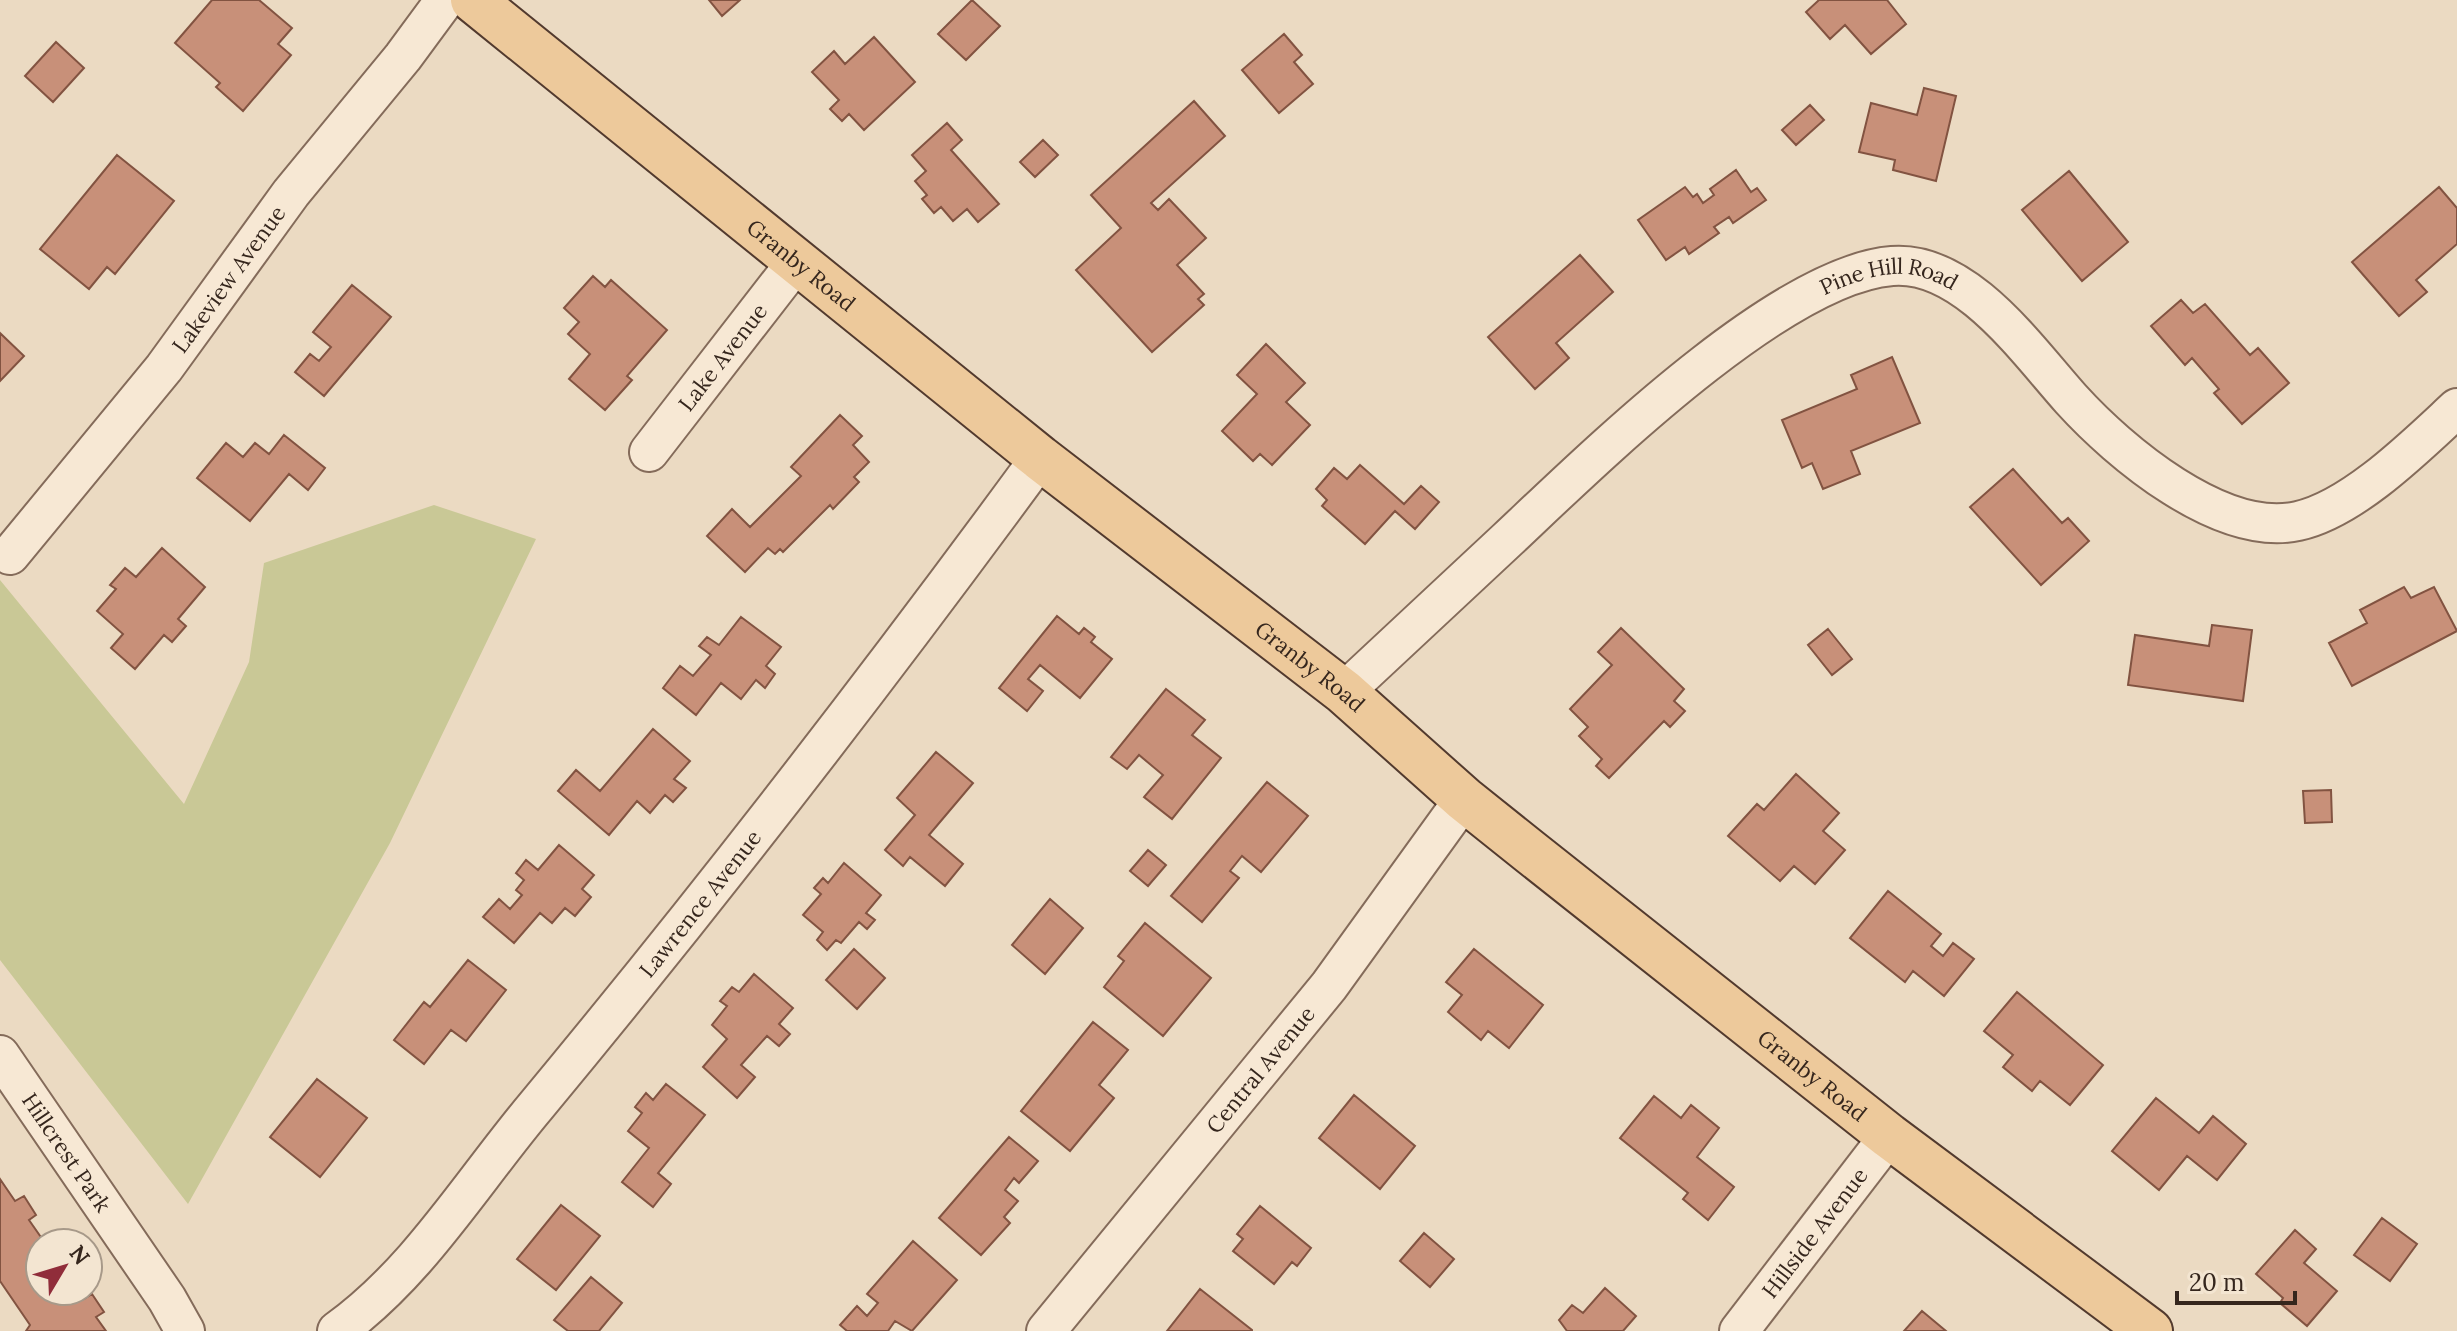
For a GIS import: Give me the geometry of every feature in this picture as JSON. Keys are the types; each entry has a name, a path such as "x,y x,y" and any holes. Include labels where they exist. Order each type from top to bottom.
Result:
{"main road":[{"name":"Granby Road","path":"473,0 1040,458 1344,692 1464,799 1889,1136 2150,1331"}],"street":[{"name":"Lakeview Avenue","path":"10,555 164,368 291,193 403,57 445,0"},
{"name":"Lake Avenue","path":"649,452 797,261"},
{"name":"Pine Hill Road","path":"1344,692 1560,490 1699,370 1805,296 1864,271 1918,266 1942,276 1988,308 2074,402 2122,446 2196,500 2247,518 2296,522 2327,511 2413,448 2457,408"},
{"name":"Lawrence Avenue","path":"337,1331 369,1308 411,1265 484,1168 732,866 887,666 1040,458"},
{"name":"Central Avenue","path":"1046,1331 1329,986 1464,799"},
{"name":"Hillcrest Park","path":"0,1055 167,1299 185,1331"},
{"name":"Hillside Avenue","path":"1739,1331 1889,1136"}],"shaded area":[{"path":"434,505 536,539 390,843 188,1204 0,960 0,580 184,804 249,662 264,563"}],"building":[{"path":"212,0 259,0 292,28 278,44 291,55 243,111 216,87 220,83 175,43"},
{"path":"709,0 740,0 722,16"},
{"path":"972,0 1000,26 966,60 938,34"},
{"path":"1819,0 1887,0 1906,24 1871,54 1845,25 1830,39 1806,12"},
{"path":"1284,34 1302,55 1294,62 1313,84 1279,113 1242,70"},
{"path":"874,37 915,82 864,130 849,114 842,121 830,109 839,100 812,72 834,51 845,64"},
{"path":"56,42 84,68 53,102 25,76"},
{"path":"1924,88 1956,96 1936,181 1893,170 1895,160 1859,152 1871,103 1917,115"},
{"path":"1194,101 1225,136 1151,203 1158,210 1169,199 1206,238 1177,265 1204,294 1198,299 1204,305 1152,352 1076,270 1121,228 1091,195"},
{"path":"1810,105 1824,120 1796,145 1782,130"},
{"path":"947,123 962,140 951,150 999,204 978,222 967,209 953,221 941,207 934,213 922,199 927,195 915,181 926,171 912,155"},
{"path":"1043,140 1058,155 1035,177 1020,162"},
{"path":"117,155 174,201 115,274 107,267 89,289 40,249"},
{"path":"1736,170 1751,192 1757,188 1766,200 1733,223 1729,217 1714,227 1719,233 1689,254 1685,247 1666,260 1638,220 1685,187 1693,197 1697,194 1703,203 1714,195 1710,189"},
{"path":"2069,171 2128,242 2082,281 2022,210"},
{"path":"2439,187 2457,208 2457,244 2416,280 2427,292 2399,316 2352,262"},
{"path":"1580,255 1613,292 1556,343 1569,358 1535,389 1488,337"},
{"path":"593,276 605,287 611,280 667,330 627,376 632,380 605,410 569,379 590,354 568,334 579,322 564,308"},
{"path":"352,285 391,317 324,396 295,372 310,354 319,361 331,347 313,332"},
{"path":"2181,300 2193,313 2205,304 2250,355 2258,348 2289,383 2242,424 2214,393 2219,389 2192,358 2185,365 2151,326"},
{"path":"0,333 24,356 0,381"},
{"path":"1266,344 1305,383 1286,402 1310,425 1272,465 1260,454 1253,461 1222,431 1257,394 1237,375"},
{"path":"1892,357 1920,423 1851,451 1860,474 1823,489 1812,463 1802,468 1782,420 1857,389 1851,375"},
{"path":"840,415 862,436 853,445 869,462 854,477 859,482 833,509 830,505 783,552 780,549 775,554 768,548 745,572 707,536 732,509 750,527 801,476 791,467"},
{"path":"284,435 325,468 308,490 289,474 250,521 197,478 226,443 243,457 255,443 269,454"},
{"path":"1360,465 1404,504 1421,486 1439,502 1415,529 1395,511 1365,544 1322,506 1327,500 1316,489 1334,468 1347,479"},
{"path":"2013,469 2062,523 2068,518 2089,541 2041,585 1970,507"},
{"path":"162,548 205,587 178,619 186,626 172,642 164,635 135,669 111,648 123,634 97,611 116,589 110,585 125,568 136,577"},
{"path":"2404,587 2411,598 2434,587 2457,631 2352,686 2329,643 2367,623 2360,610"},
{"path":"1057,616 1079,634 1084,628 1095,637 1091,642 1112,659 1080,698 1040,665 1028,679 1043,691 1027,711 999,688"},
{"path":"741,617 781,647 766,666 775,674 765,688 756,680 741,699 721,683 696,715 663,688 680,666 693,676 711,655 699,646 707,637 719,645"},
{"path":"2212,625 2252,630 2243,701 2128,685 2135,635 2209,646"},
{"path":"1621,628 1684,689 1674,701 1685,711 1670,727 1664,721 1609,778 1596,766 1602,759 1579,736 1588,727 1570,709 1612,665 1598,652"},
{"path":"1828,629 1852,659 1832,675 1808,645"},
{"path":"1166,689 1205,720 1192,735 1221,758 1172,819 1144,797 1163,775 1139,755 1127,769 1111,757"},
{"path":"653,729 690,761 674,779 686,788 673,802 665,795 650,813 637,801 609,835 558,791 576,770 600,791"},
{"path":"936,752 973,783 929,835 963,864 945,886 910,857 903,866 885,850 915,815 897,798"},
{"path":"1796,774 1839,813 1823,831 1845,850 1815,884 1794,866 1780,881 1728,836 1757,804 1764,810"},
{"path":"1267,782 1308,816 1261,872 1242,856 1230,871 1239,878 1202,922 1171,896"},
{"path":"2331,790 2332,822 2305,823 2303,791"},
{"path":"559,845 594,875 582,889 591,897 575,916 565,908 552,923 540,913 514,943 483,917 499,899 510,909 522,895 516,890 524,880 516,873 526,860 538,870"},
{"path":"1148,850 1166,865 1148,886 1130,871"},
{"path":"844,863 881,895 866,913 875,920 867,929 859,922 841,943 836,940 827,950 817,940 823,932 803,915 821,894 814,888 823,878 828,883"},
{"path":"1888,891 1941,934 1931,946 1943,956 1953,943 1974,959 1944,996 1913,971 1905,982 1850,938"},
{"path":"1050,899 1083,928 1045,974 1012,945"},
{"path":"1145,923 1211,978 1163,1036 1104,987 1124,961 1118,956"},
{"path":"854,949 885,978 857,1009 826,980"},
{"path":"1474,949 1543,1005 1509,1048 1488,1031 1481,1040 1448,1012 1462,995 1446,982"},
{"path":"468,960 506,990 466,1041 451,1030 424,1064 394,1040 424,1002 430,1007"},
{"path":"754,974 793,1008 779,1024 790,1034 779,1046 767,1036 741,1065 755,1077 737,1098 703,1067 727,1039 712,1025 727,1006 720,1001 732,987 739,992"},
{"path":"2017,992 2103,1065 2070,1105 2040,1081 2032,1091 2003,1067 2013,1055 1984,1031"},
{"path":"1093,1022 1128,1050 1099,1085 1114,1098 1070,1151 1021,1111"},
{"path":"317,1079 367,1118 320,1177 270,1137"},
{"path":"666,1084 705,1115 658,1173 671,1184 653,1207 622,1182 649,1148 628,1131 642,1113 635,1107 646,1093 653,1100"},
{"path":"1354,1095 1415,1146 1380,1189 1319,1138"},
{"path":"1654,1096 1681,1118 1691,1105 1719,1128 1697,1157 1734,1187 1708,1220 1683,1199 1688,1193 1620,1138"},
{"path":"2156,1098 2199,1133 2213,1116 2246,1144 2217,1180 2187,1156 2159,1190 2112,1151"},
{"path":"1009,1137 1038,1161 1019,1183 1014,1178 1005,1190 1018,1201 1004,1217 1010,1223 981,1255 939,1218"},
{"path":"0,1179 15,1201 24,1196 36,1215 29,1220 34,1227 24,1227 24,1307 101,1307 104,1312 96,1317 106,1331 26,1331 30,1325 0,1281"},
{"path":"561,1205 600,1236 556,1290 517,1259"},
{"path":"1260,1206 1311,1248 1297,1266 1292,1262 1274,1284 1233,1251 1243,1239 1237,1234"},
{"path":"2382,1218 2417,1244 2390,1281 2354,1255"},
{"path":"2295,1230 2316,1249 2304,1263 2337,1291 2307,1326 2280,1303 2283,1298 2256,1274"},
{"path":"1424,1233 1454,1259 1430,1287 1400,1261"},
{"path":"913,1241 957,1280 912,1331 895,1321 888,1331 847,1331 840,1325 857,1306 867,1316 878,1303 867,1294"},
{"path":"591,1277 622,1303 599,1331 568,1331 554,1320"},
{"path":"1605,1288 1636,1316 1623,1331 1567,1331 1559,1320 1572,1305 1583,1313"},
{"path":"1200,1289 1252,1330 1252,1331 1167,1331"},
{"path":"1922,1311 1946,1331 1904,1331"}]}
